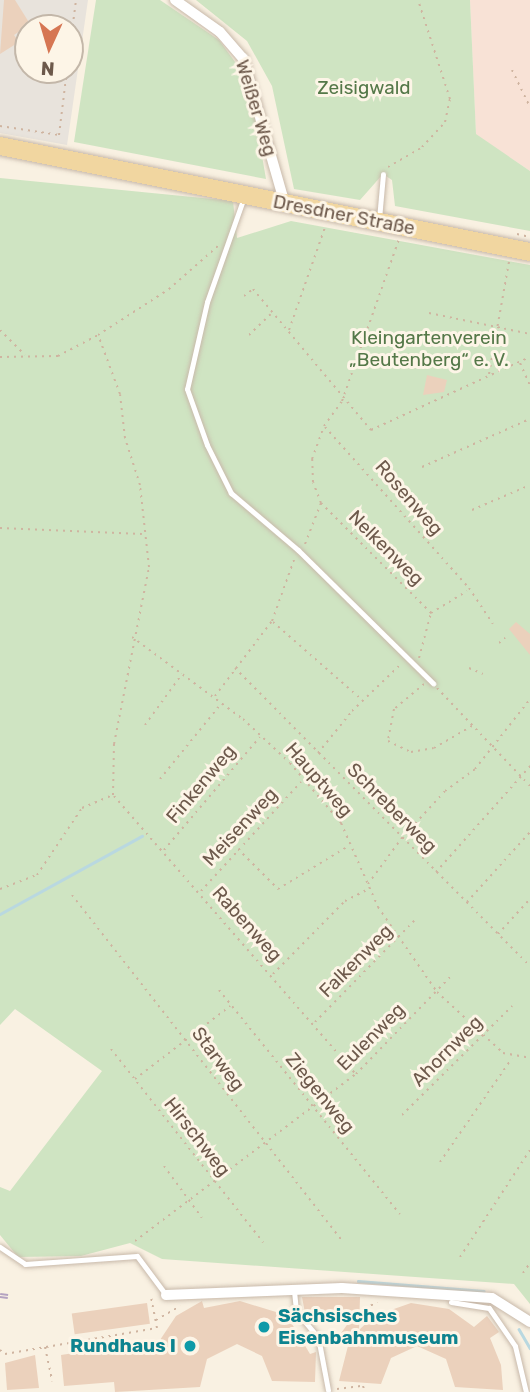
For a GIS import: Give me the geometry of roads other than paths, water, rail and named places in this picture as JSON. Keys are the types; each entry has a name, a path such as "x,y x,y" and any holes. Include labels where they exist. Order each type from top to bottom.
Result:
{"main road":[{"path":"0,146 90,165"},
{"path":"0,158 90,165"},
{"name":"Dresdner Straße","path":"90,165 285,204 383,229 525,257"}],"street":[{"name":"Weißer Weg","path":"175,0 220,32 243,58 285,204"},
{"path":"166,1295 293,1289 423,1298 490,1303 530,1322"}],"lane":[{"path":"383,174 383,229"},
{"path":"244,196 207,302 187,389 231,493 299,551 432,682"},
{"path":"0,1247 25,1264 137,1256 166,1295"},
{"path":"293,1289 296,1311 318,1337 328,1390"},
{"path":"451,1302 490,1303 515,1346 526,1392"}],"waterway":[{"path":"0,914 142,836"},
{"path":"358,1281 484,1291"},
{"path":"519,1329 530,1348"}],"railway":[{"path":"0,1295 8,1296"}],"place":[{"name":"Sächsisches Eisenbahnmuseum","path":"264,1327"},
{"name":"Rundhaus I","path":"190,1346"}],"park label":[{"name":"Zeisigwald","path":"364,88"},
{"name":"Kleingartenverein „Beutenberg“ e. V.","path":"429,349"}]}
